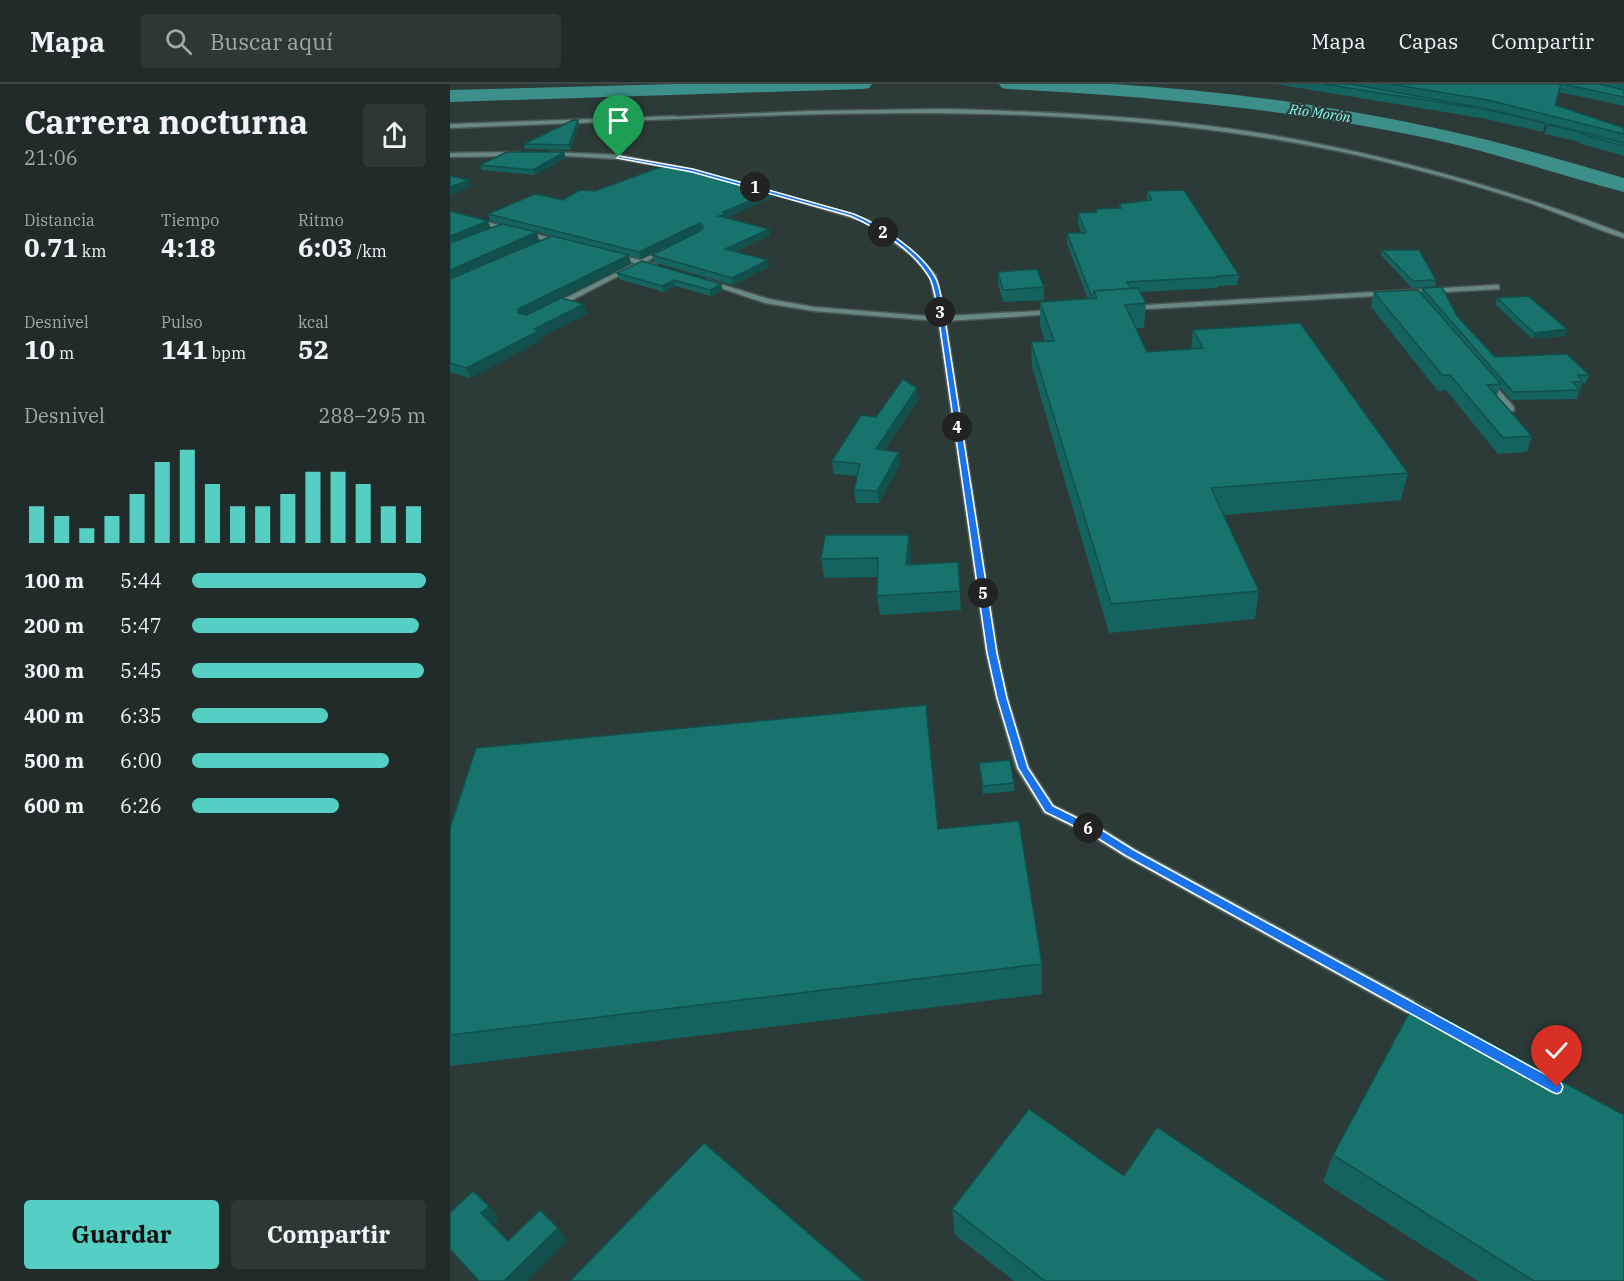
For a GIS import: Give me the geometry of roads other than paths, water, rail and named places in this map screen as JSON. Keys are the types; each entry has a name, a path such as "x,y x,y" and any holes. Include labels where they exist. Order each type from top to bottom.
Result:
{"street":[{"path":"450,126 852,111 980,111 1100,117 1215,128 1318,145 1422,169 1525,199 1624,236"},
{"path":"450,155 534,154 619,157 693,171"},
{"path":"744,184 867,221 914,255 933,277 939,300 940,319 997,676 1023,768 1049,809 1098,833 1130,853 1440,1023"},
{"path":"450,215 564,243"},
{"path":"494,232 505,228"},
{"path":"543,245 554,240"},
{"path":"547,310 680,243"},
{"path":"608,254 658,267"},
{"path":"700,280 794,307 940,319 1065,311"},
{"path":"1124,308 1496,287"},
{"path":"1411,292 1418,301"},
{"path":"1480,373 1511,409"}],"waterway":[{"name":"Río Morón","path":"450,96 863,84"},
{"name":"Río Morón","path":"1008,84 1166,94 1323,113 1427,132 1624,185"}]}
